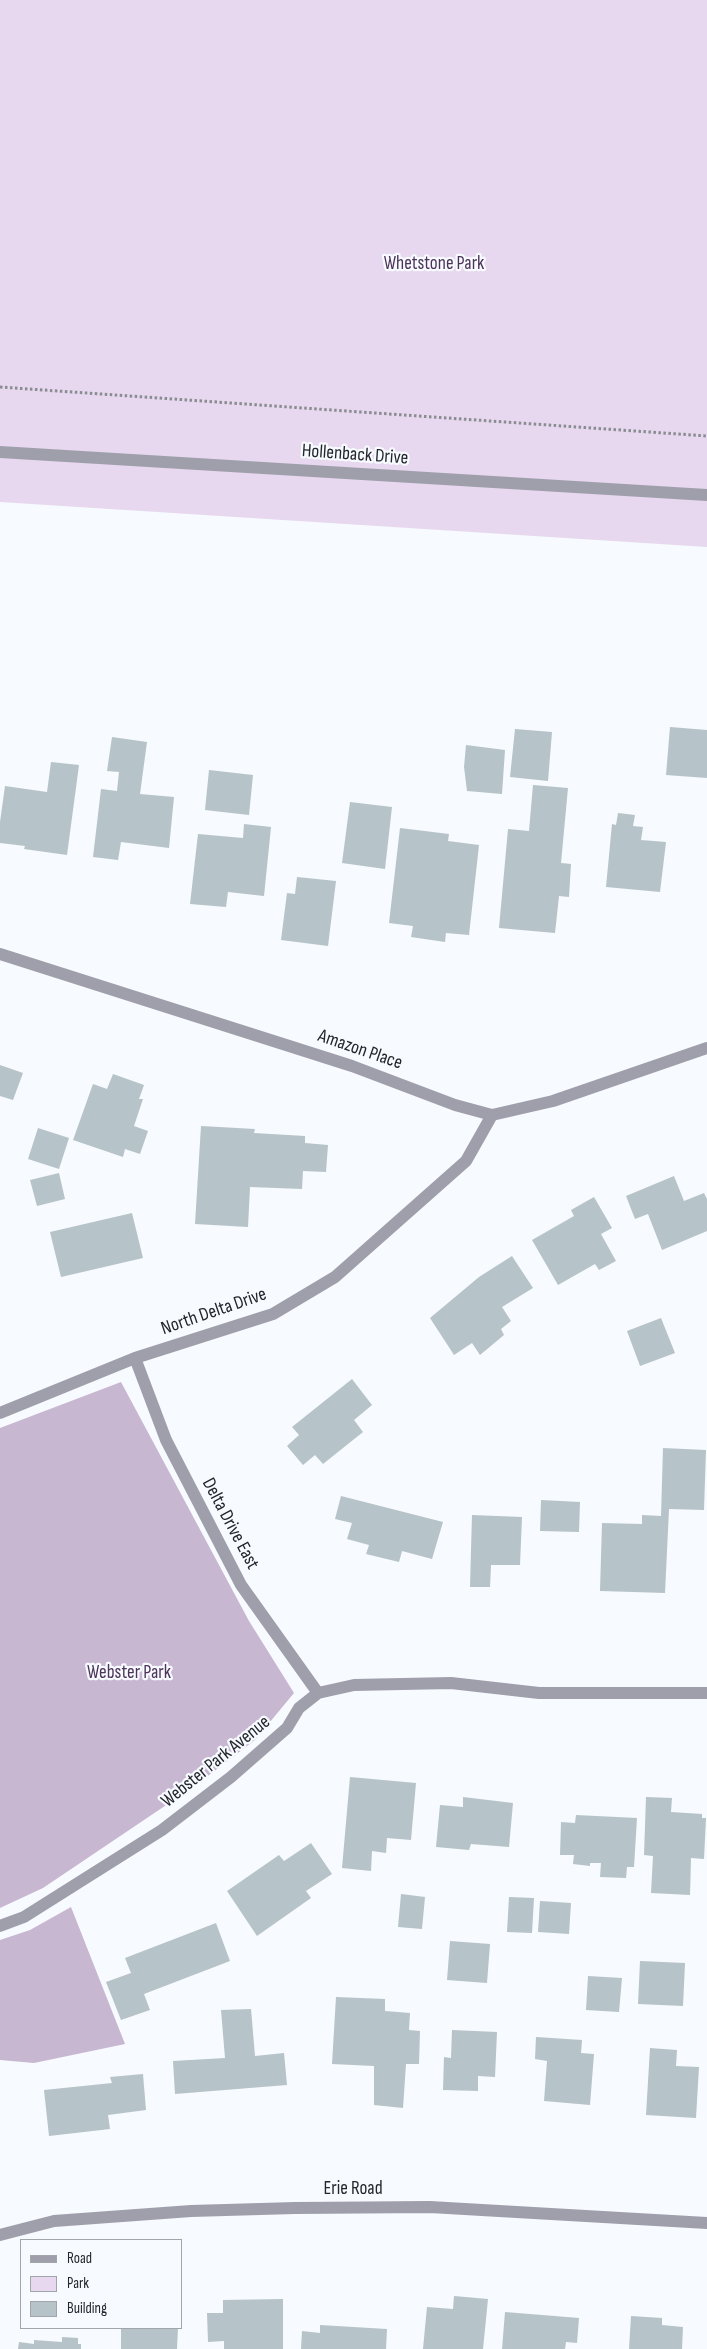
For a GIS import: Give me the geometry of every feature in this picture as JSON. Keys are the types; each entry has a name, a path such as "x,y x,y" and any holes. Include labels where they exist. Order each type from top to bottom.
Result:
{"street":[{"name":"Hollenback Drive","path":"0,452 707,495"},
{"name":"Amazon Place","path":"0,954 352,1066 455,1105 492,1115 553,1101 707,1048"},
{"name":"North Delta Drive","path":"0,1414 135,1358 273,1314 335,1277 466,1161 492,1115"},
{"name":"Delta Drive East","path":"135,1358 166,1440 241,1585 318,1693"},
{"name":"Webster Park Avenue","path":"0,1926 24,1917 162,1830 231,1777 287,1728 299,1708 318,1693 354,1685 451,1683 539,1693 707,1693"},
{"name":"Erie Road","path":"0,2235 54,2221 191,2211 296,2208 430,2207 707,2223"}],"path":[{"path":"0,387 707,436"}],"green space":[{"name":"Whetstone Park","path":"0,0 707,0 707,547 0,502"},
{"name":"Webster Park","path":"121,1382 249,1621 294,1693 255,1740 196,1785 43,1888 0,1908 0,1428"},
{"path":"71,1907 125,2044 34,2063 0,2060 0,1940 30,1930"}],"building":[{"path":"670,727 707,730 707,778 666,775"},
{"path":"515,729 552,732 548,781 510,777"},
{"path":"112,737 147,742 140,794 174,797 169,848 121,842 118,860 93,857 101,789 117,791 119,772 107,771"},
{"path":"466,745 505,750 502,794 467,791 464,767"},
{"path":"51,762 79,765 67,855 24,849 25,846 0,843 0,822 5,786 47,792"},
{"path":"209,770 253,775 249,815 205,810"},
{"path":"533,785 568,788 561,863 571,864 569,897 559,896 555,933 499,928 508,829 529,831"},
{"path":"350,802 392,807 385,869 342,863"},
{"path":"618,813 635,815 633,826 643,827 641,840 666,842 660,892 606,887 612,824 616,825"},
{"path":"244,824 271,827 264,896 228,892 226,907 190,904 198,834 243,838"},
{"path":"400,828 449,834 448,841 479,845 469,935 446,933 445,942 411,937 413,926 389,923"},
{"path":"297,877 336,881 328,946 281,940 287,893 295,894"},
{"path":"0,1065 23,1073 13,1100 0,1096"},
{"path":"113,1074 144,1085 139,1099 143,1099 134,1126 148,1131 140,1154 125,1149 123,1157 73,1140 93,1084 107,1089"},
{"path":"201,1126 255,1129 254,1133 305,1136 305,1143 328,1145 326,1172 303,1171 302,1189 250,1187 248,1227 195,1224"},
{"path":"38,1128 69,1138 59,1169 28,1159"},
{"path":"59,1173 65,1199 37,1206 30,1180"},
{"path":"674,1176 684,1201 704,1193 707,1199 707,1231 662,1250 648,1214 635,1219 626,1196"},
{"path":"594,1197 612,1228 601,1234 616,1261 599,1270 595,1264 558,1285 532,1240 574,1216 571,1210"},
{"path":"132,1213 143,1258 61,1277 50,1232"},
{"path":"512,1256 533,1288 502,1307 511,1321 501,1329 504,1335 480,1355 472,1343 454,1355 430,1318 479,1277"},
{"path":"661,1318 675,1353 640,1366 627,1331"},
{"path":"352,1379 372,1405 354,1420 363,1432 323,1464 315,1455 303,1465 287,1446 299,1435 292,1427"},
{"path":"663,1448 706,1450 704,1510 669,1509 665,1593 600,1591 602,1523 642,1524 642,1515 661,1516"},
{"path":"341,1496 443,1522 432,1559 402,1551 399,1562 366,1554 369,1545 347,1539 352,1523 335,1519"},
{"path":"541,1500 580,1502 579,1532 540,1531"},
{"path":"472,1515 522,1517 520,1565 491,1565 490,1587 470,1587"},
{"path":"350,1777 416,1783 411,1840 387,1838 386,1853 372,1851 371,1871 342,1868"},
{"path":"463,1797 513,1803 509,1847 471,1844 469,1850 436,1847 440,1805 463,1807"},
{"path":"646,1797 672,1798 671,1812 702,1814 702,1818 706,1818 704,1859 691,1858 690,1895 651,1893 653,1856 644,1855"},
{"path":"576,1815 637,1818 634,1867 627,1867 626,1878 600,1877 601,1863 590,1863 590,1866 573,1864 574,1855 560,1855 561,1822 575,1823"},
{"path":"311,1843 332,1874 306,1891 311,1898 257,1936 227,1891 279,1855 284,1861"},
{"path":"401,1894 425,1897 422,1929 398,1927"},
{"path":"509,1897 534,1898 532,1933 507,1932"},
{"path":"540,1901 571,1903 569,1934 538,1932"},
{"path":"216,1923 230,1961 144,1994 150,2010 121,2020 106,1982 131,1973 125,1958"},
{"path":"450,1941 490,1944 487,1983 447,1980"},
{"path":"640,1961 685,1963 683,2006 638,2004"},
{"path":"588,1976 622,1978 619,2012 586,2010"},
{"path":"336,1997 385,1999 385,2011 410,2013 409,2030 420,2031 419,2064 406,2064 403,2108 374,2105 374,2066 332,2064"},
{"path":"251,2009 255,2056 284,2053 287,2085 175,2094 173,2061 225,2058 221,2010"},
{"path":"452,2030 497,2032 495,2077 478,2076 478,2091 443,2090 444,2057 451,2058"},
{"path":"536,2037 582,2040 581,2053 594,2054 590,2105 544,2101 547,2061 535,2059"},
{"path":"650,2048 677,2050 676,2066 699,2067 696,2118 646,2115"},
{"path":"143,2074 146,2110 108,2115 110,2129 49,2136 44,2090 112,2083 110,2077"},
{"path":"454,2296 488,2299 483,2349 423,2349 427,2307 453,2309"},
{"path":"283,2299 283,2349 224,2349 224,2341 208,2342 207,2313 223,2313 223,2300"},
{"path":"505,2312 579,2318 577,2343 566,2342 565,2349 502,2349"},
{"path":"631,2316 662,2318 662,2325 683,2327 682,2349 629,2349"},
{"path":"320,2325 387,2329 386,2349 301,2349 302,2331 320,2333"},
{"path":"121,2329 178,2329 177,2349 121,2349"},
{"path":"62,2337 78,2338 78,2344 81,2344 81,2349 18,2349 19,2342 34,2344 34,2340 62,2342"}]}
